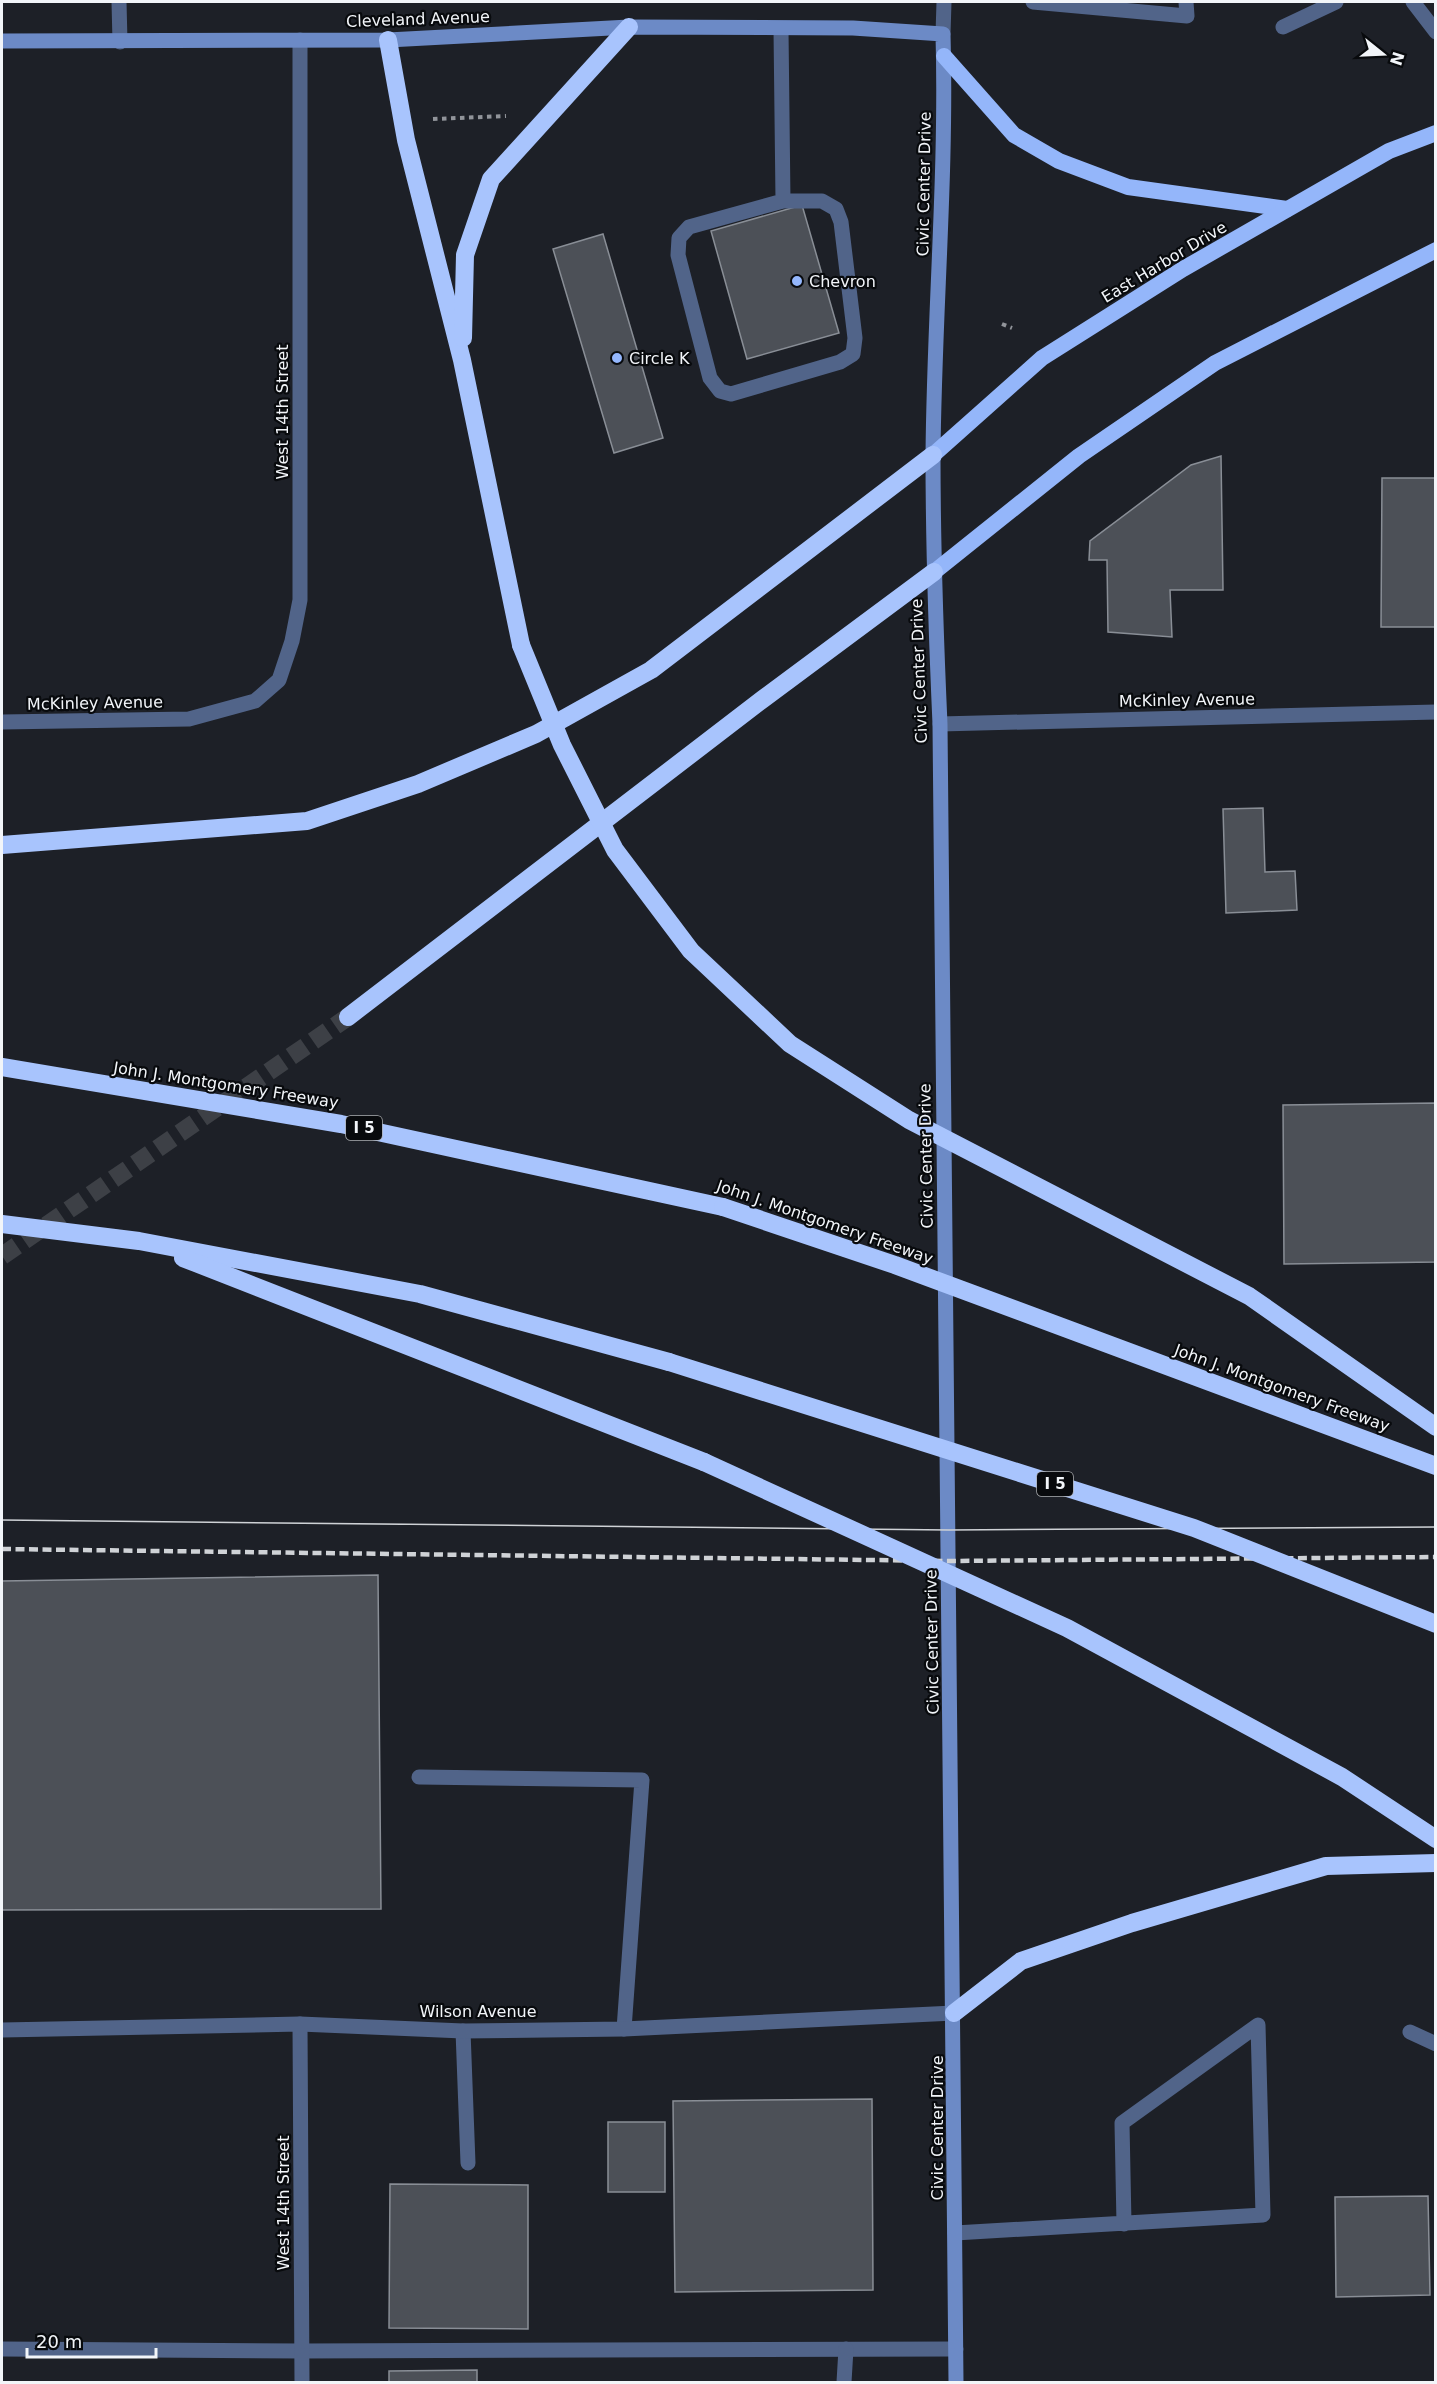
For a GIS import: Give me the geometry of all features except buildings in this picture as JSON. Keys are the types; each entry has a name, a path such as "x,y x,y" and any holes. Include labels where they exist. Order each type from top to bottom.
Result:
{"highway":[{"path":"462,360 465,255 491,179 629,27"},
{"path":"388,40 406,140 462,360 521,645 562,745 615,850 691,951 790,1044 909,1120 1249,1296 1436,1427"},
{"path":"944,56 1014,135 1059,161 1128,187 1287,209"},
{"name":"East Harbor Drive","path":"933,455 1042,358 1183,269 1389,151 1436,134"},
{"path":"348,1017 755,705 934,572 1079,456 1215,363 1436,250"},
{"path":"2,845 307,821 418,784 536,734 651,669 933,455"},
{"name":"John J. Montgomery Freeway","path":"2,1067 342,1124 723,1207 895,1265 1436,1466"},
{"name":"I 5","path":"2,1224 139,1241 420,1294 669,1362 1194,1528 1436,1623"},
{"path":"139,1241 704,1462 1067,1628 1342,1777 1436,1839"},
{"path":"954,2013 1021,1961 1132,1923 1326,1866 1436,1863"}],"main road":[{"name":"Cleveland Avenue","path":"2,41 388,40 629,27 781,30 853,27 943,34"},
{"name":"Civic Center Drive","path":"943,34 942,203 933,455 934,572 940,724 956,2382"}],"street":[{"path":"119,2 120,42"},
{"name":"Civic Center Drive","path":"943,34 944,2"},
{"path":"1034,2 1187,16 1186,2"},
{"path":"1283,27 1336,2"},
{"path":"1413,2 1436,32"},
{"path":"781,30 783,201"},
{"name":"West 14th Street","path":"189,719 255,701 279,680 292,640 300,600 300,40"},
{"path":"783,201 822,201 836,209 841,222 855,338 853,354 840,362 731,394 720,391 710,378 678,255 679,238 689,227 783,201"},
{"name":"McKinley Avenue","path":"940,724 1436,712"},
{"name":"McKinley Avenue","path":"2,723 189,719"},
{"path":"419,1777 642,1780 624,2029"},
{"name":"Wilson Avenue","path":"2,2030 300,2024 463,2031 624,2029 954,2013"},
{"name":"West 14th Street","path":"300,2024 302,2382"},
{"path":"955,2233 1124,2224 1263,2215 1258,2025 1122,2123 1124,2224"},
{"path":"463,2031 468,2163"},
{"path":"1410,2032 1436,2044"},
{"path":"2,2349 302,2351 956,2349"},
{"path":"844,2382 846,2349"}],"path":[{"path":"429,119 502,115 513,117"},
{"path":"1002,324 1012,328"}],"tunnel":[{"path":"2,1256 348,1017"}],"tram line":[{"path":"2,1520 949,1530 1436,1527"}],"railway":[{"path":"2,1549 949,1561 1436,1557"}],"place":[{"name":"Chevron","path":"797,281"},
{"name":"Circle K","path":"617,358"}]}
